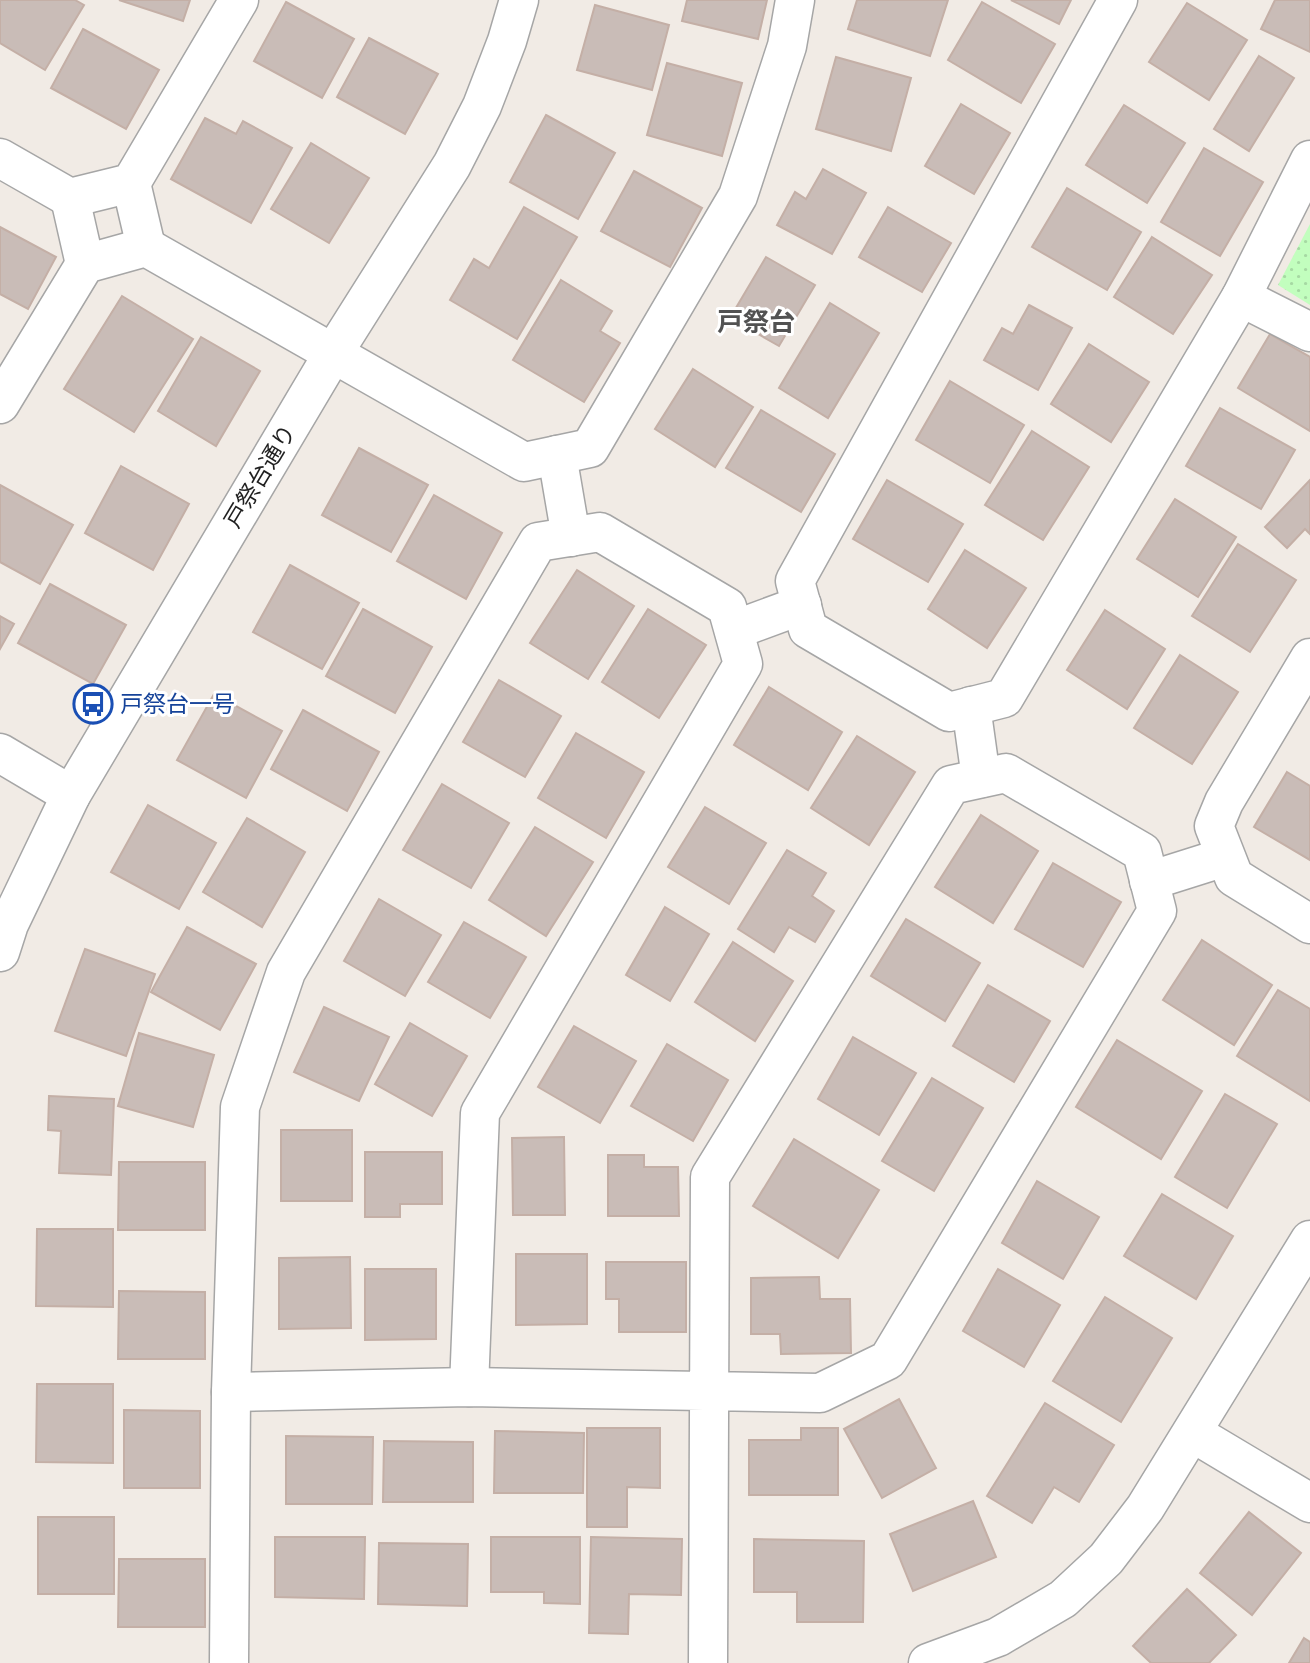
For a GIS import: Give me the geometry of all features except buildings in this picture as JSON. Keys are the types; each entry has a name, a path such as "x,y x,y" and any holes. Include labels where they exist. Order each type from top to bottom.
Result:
{"street":[{"path":"146,247 131,183 239,0"},
{"name":"戸祭台通り","path":"0,952 9,924 71,795 334,352 453,165 482,106 507,41 519,0"},
{"path":"0,404 85,264 146,247 524,462 590,448 738,196 787,46 795,0"},
{"path":"1118,0 796,581 808,629 948,712 1004,698 1241,296 1310,160"},
{"path":"0,158 70,198 131,183"},
{"path":"70,198 85,264"},
{"path":"1241,296 1310,332"},
{"path":"556,456 571,537"},
{"path":"229,1663 231,1392 240,1107 286,971 538,542 600,532 727,607 743,664 480,1113 469,1387"},
{"path":"734,630 802,605"},
{"path":"1310,658 1224,802 1214,826 1234,877 1310,924"},
{"path":"971,706 981,778"},
{"path":"0,753 71,795"},
{"path":"231,1392 469,1387 709,1393 820,1394 888,1360 1157,911 1142,852 1006,773 951,785 710,1177 709,1393 708,1663"},
{"path":"1149,881 1225,857"},
{"path":"928,1663 998,1637 1063,1599 1106,1559 1144,1508 1193,1433 1310,1240"},
{"path":"1193,1433 1310,1503"}],"green space":[{"path":"1310,224 1310,305 1278,285"}],"place":[{"name":"戸祭台一号","path":"93,704"}],"district":[{"name":"戸祭台","path":"756,322"}]}
